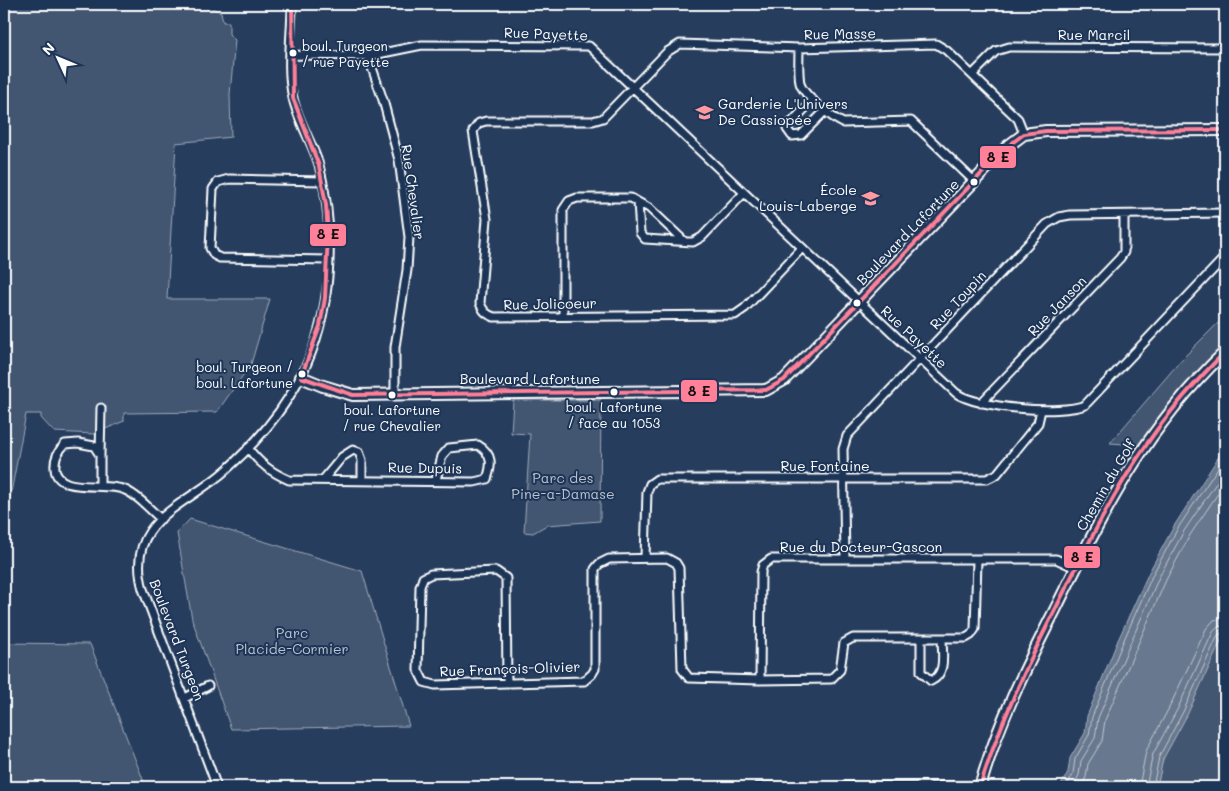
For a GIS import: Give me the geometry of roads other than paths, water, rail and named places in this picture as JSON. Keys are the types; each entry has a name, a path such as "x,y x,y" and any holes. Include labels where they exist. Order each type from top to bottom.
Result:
{"street":[{"name":"Boulevard Turgeon","path":"217,787 138,572 140,547 150,530 161,519 224,472 264,432 301,377 320,326 328,260 326,205 313,146 293,98 291,55 292,4"},
{"name":"Rue Masse","path":"634,86 667,52 680,44 799,48 936,44 946,50 1018,119 1024,134"},
{"name":"Rue Payette","path":"291,55 368,56 422,45 589,46 634,86 744,193 962,398 982,403 1040,410 1078,408 1085,405 1225,257"},
{"name":"Rue Marcil","path":"972,74 996,50 1009,47 1225,48"},
{"path":"799,48 800,84 813,100 834,119 843,123 910,121 975,182"},
{"name":"Rue Chevalier","path":"368,56 384,100 399,160 409,237 407,270 395,347 396,394"},
{"name":"Rue Jolicoeur","path":"634,86 603,118 598,120 486,121 479,123 473,131 487,219 480,303 483,311 494,317 735,315 745,308 802,248"},
{"path":"813,100 789,125 788,133 796,138 825,111"},
{"path":"1024,134 1046,131 1225,130"},
{"name":"Boulevard Lafortune","path":"301,377 323,386 353,394 758,392 773,387 784,380 1008,146 1024,134"},
{"path":"322,181 229,179 218,182 213,189 210,248 214,255 220,258 328,260"},
{"path":"638,202 641,236 648,240 693,242 702,238 744,193"},
{"path":"563,316 563,210 566,204 577,198 631,198 649,208 684,241"},
{"name":"Rue Toupin","path":"845,557 843,449 846,436 1047,224 1058,217 1070,215 1124,216 1225,213"},
{"name":"Rue Janson","path":"982,403 1120,258 1124,252 1124,216"},
{"name":"Chemin du Golf","path":"980,786 1010,704 1105,510 1134,460 1185,393 1225,352"},
{"path":"100,484 101,408"},
{"name":"Rue Fontaine","path":"645,558 647,492 650,484 657,479 987,480 997,474 1038,423 1040,410"},
{"path":"100,455 94,446 88,443 65,444 59,451 54,465 58,478 70,485 100,484 126,490 161,519"},
{"name":"Rue Dupuis","path":"248,448 261,464 273,473 289,480 436,480 474,482 487,480 491,462 489,454 478,445 449,448 444,451 436,480"},
{"path":"323,480 342,457 354,450 358,452 362,460 362,480"},
{"name":"Rue du Docteur-Gascon","path":"760,680 760,572 762,565 771,559 845,557 977,560 1049,558 1060,560 1076,568"},
{"name":"Rue François-Olivier","path":"507,683 506,578 496,570 431,574 422,578 420,587 418,670 424,682 436,685 584,681 589,678 595,669 595,569 598,564 608,559 645,558 667,558 676,563 680,568 682,669 688,678 831,679 840,670 844,644 853,638 966,638 975,629 977,560"},
{"path":"921,638 921,672 931,681 938,678 942,671 942,638"},
{"path":"184,698 208,686"},
{"path":"757,787 980,786"}],"water":[{"path":"1225,447 1225,632 1187,715 1163,759 1157,787 1060,787 1068,772 1070,758 1085,733 1087,716 1118,640 1149,572 1174,526"}],"place":[{"name":"boul. Turgeon / rue Payette","path":"293,53"},
{"name":"Garderie L'Univers De Cassiopée","path":"704,112"},
{"name":"École Louis-Laberge","path":"871,198"},
{"name":"boul. Turgeon / boul. Lafortune","path":"302,374"},
{"name":"boul. Lafortune / face au 1053","path":"614,392"},
{"name":"boul. Lafortune / rue Chevalier","path":"392,395"}],"park label":[{"name":"Parc des Pine-a-Damase","path":"563,486"},
{"name":"Parc Placide-Cormier","path":"292,642"}]}
